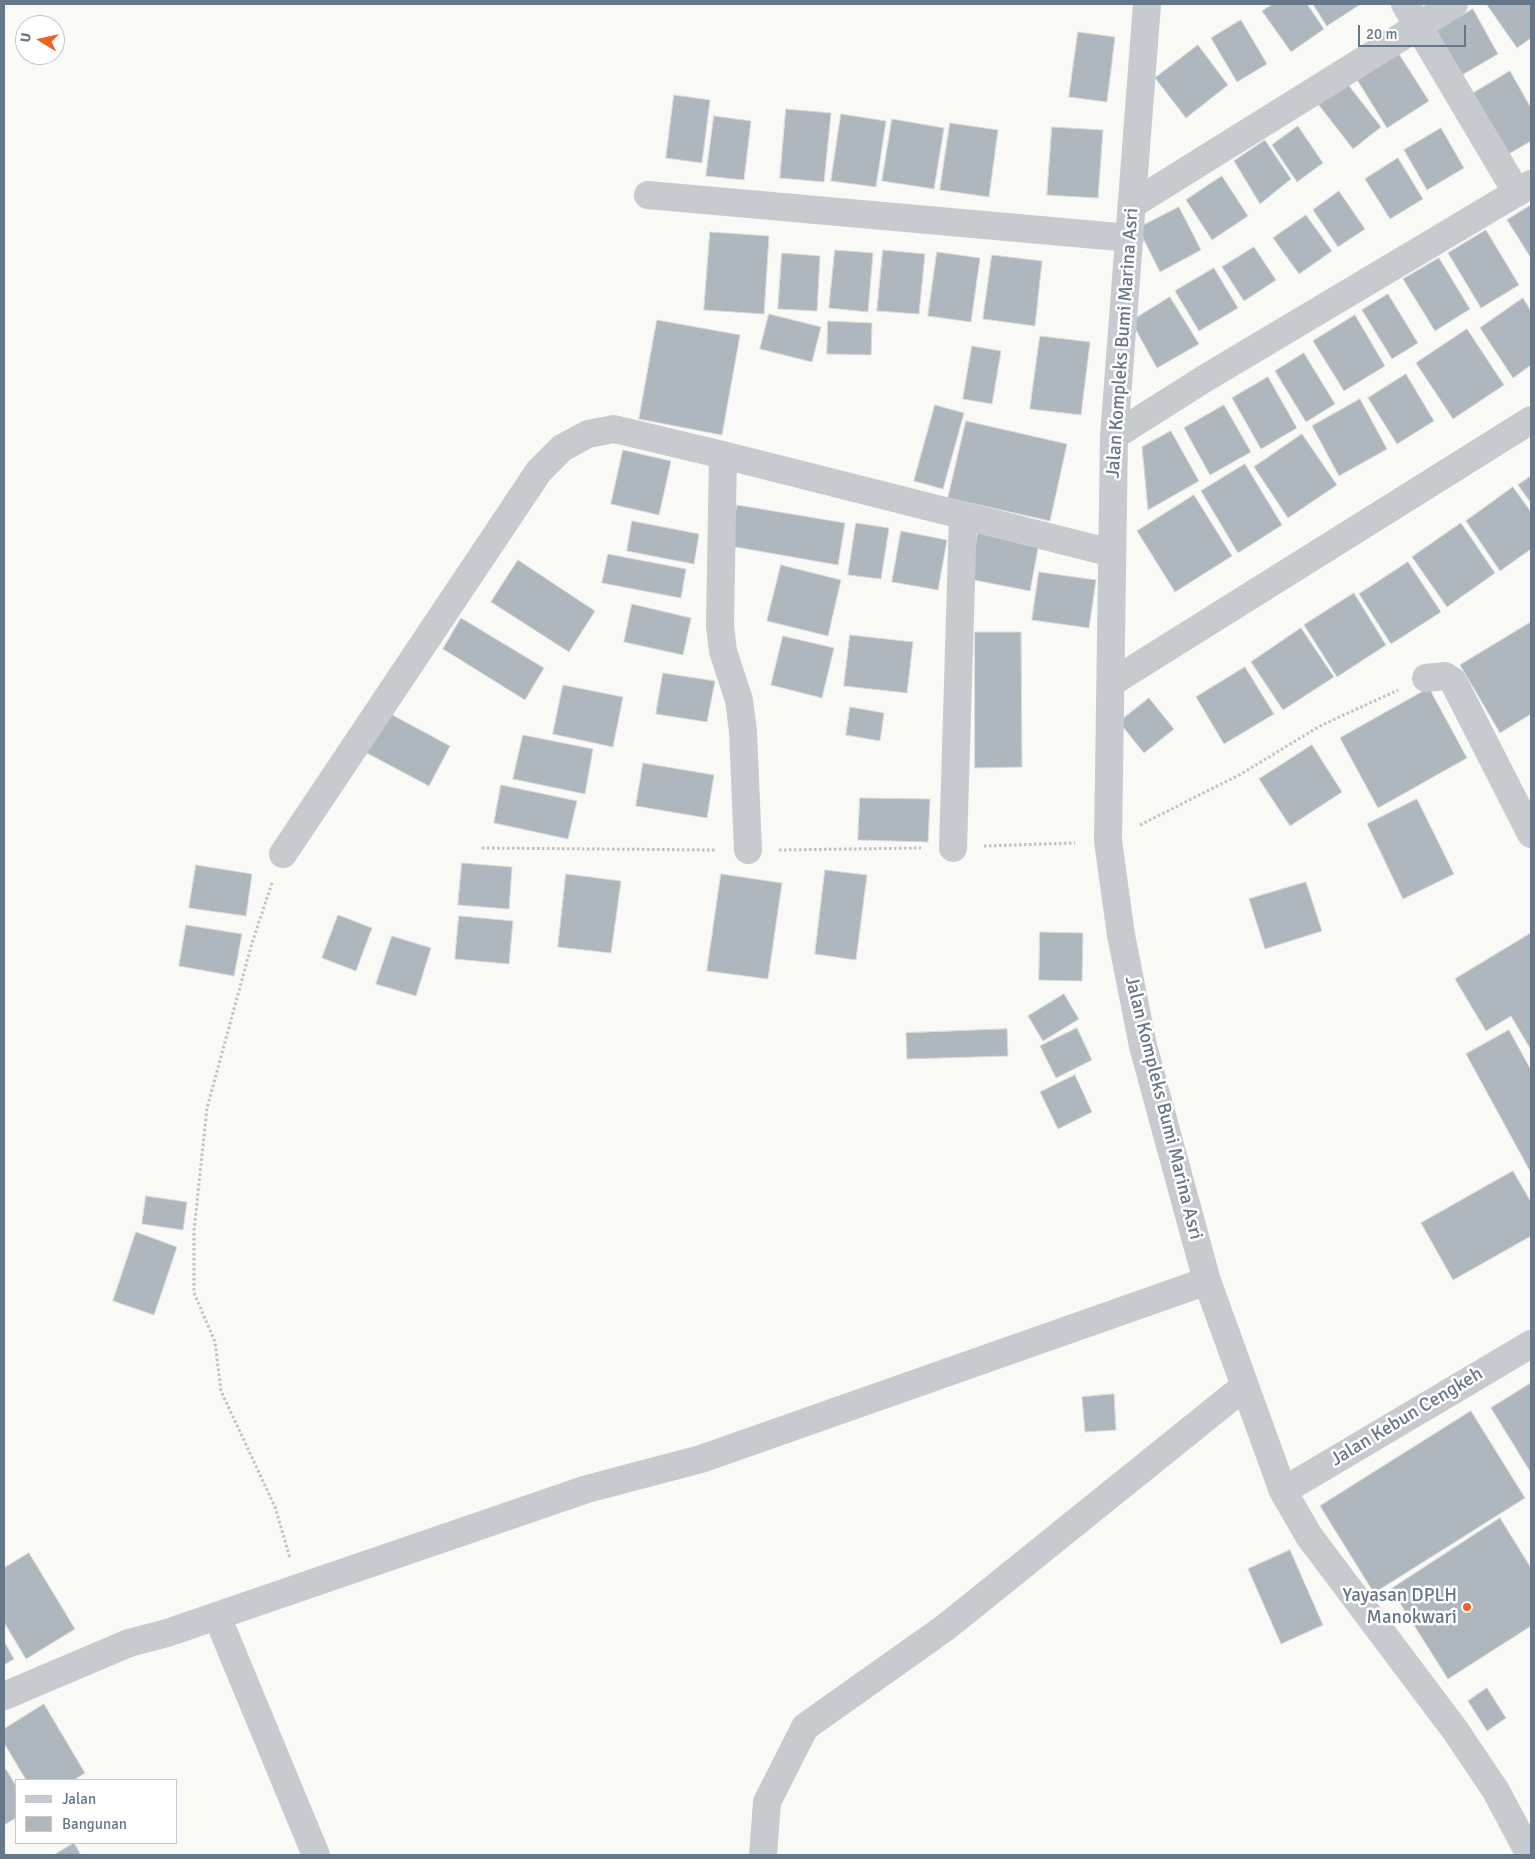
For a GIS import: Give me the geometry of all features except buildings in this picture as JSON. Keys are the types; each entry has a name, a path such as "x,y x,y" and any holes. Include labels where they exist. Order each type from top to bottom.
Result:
{"street":[{"name":"Jalan Kompleks Bumi Marina Asri","path":"1147,4 1114,436 1108,841 1121,935 1143,1046 1208,1281 1283,1491 1309,1536 1455,1730 1496,1791 1530,1855"},
{"path":"1133,204 1412,14 1454,4"},
{"path":"1114,436 1212,374 1524,188 1412,14"},
{"path":"648,195 1130,238"},
{"path":"1111,683 1531,420"},
{"path":"283,854 539,471 562,448 588,434 614,429 1112,553"},
{"path":"723,455 720,626 723,651 739,700 743,731 748,850"},
{"path":"953,848 963,516"},
{"path":"1426,678 1435,675 1446,676 1453,681 1531,834"},
{"path":"4,1696 129,1643 167,1633 587,1489 701,1459 1208,1281"},
{"name":"Jalan Kebun Cengkeh","path":"1283,1491 1531,1344"},
{"path":"763,1855 767,1802 805,1728 946,1627 1246,1386"},
{"path":"217,1616 316,1855"}],"path":[{"path":"283,854 252,943 207,1108 194,1230 194,1293 215,1342 221,1391 275,1507 299,1588"}],"place":[{"name":"Yayasan DPLH Manokwari","path":"1467,1607"}]}
